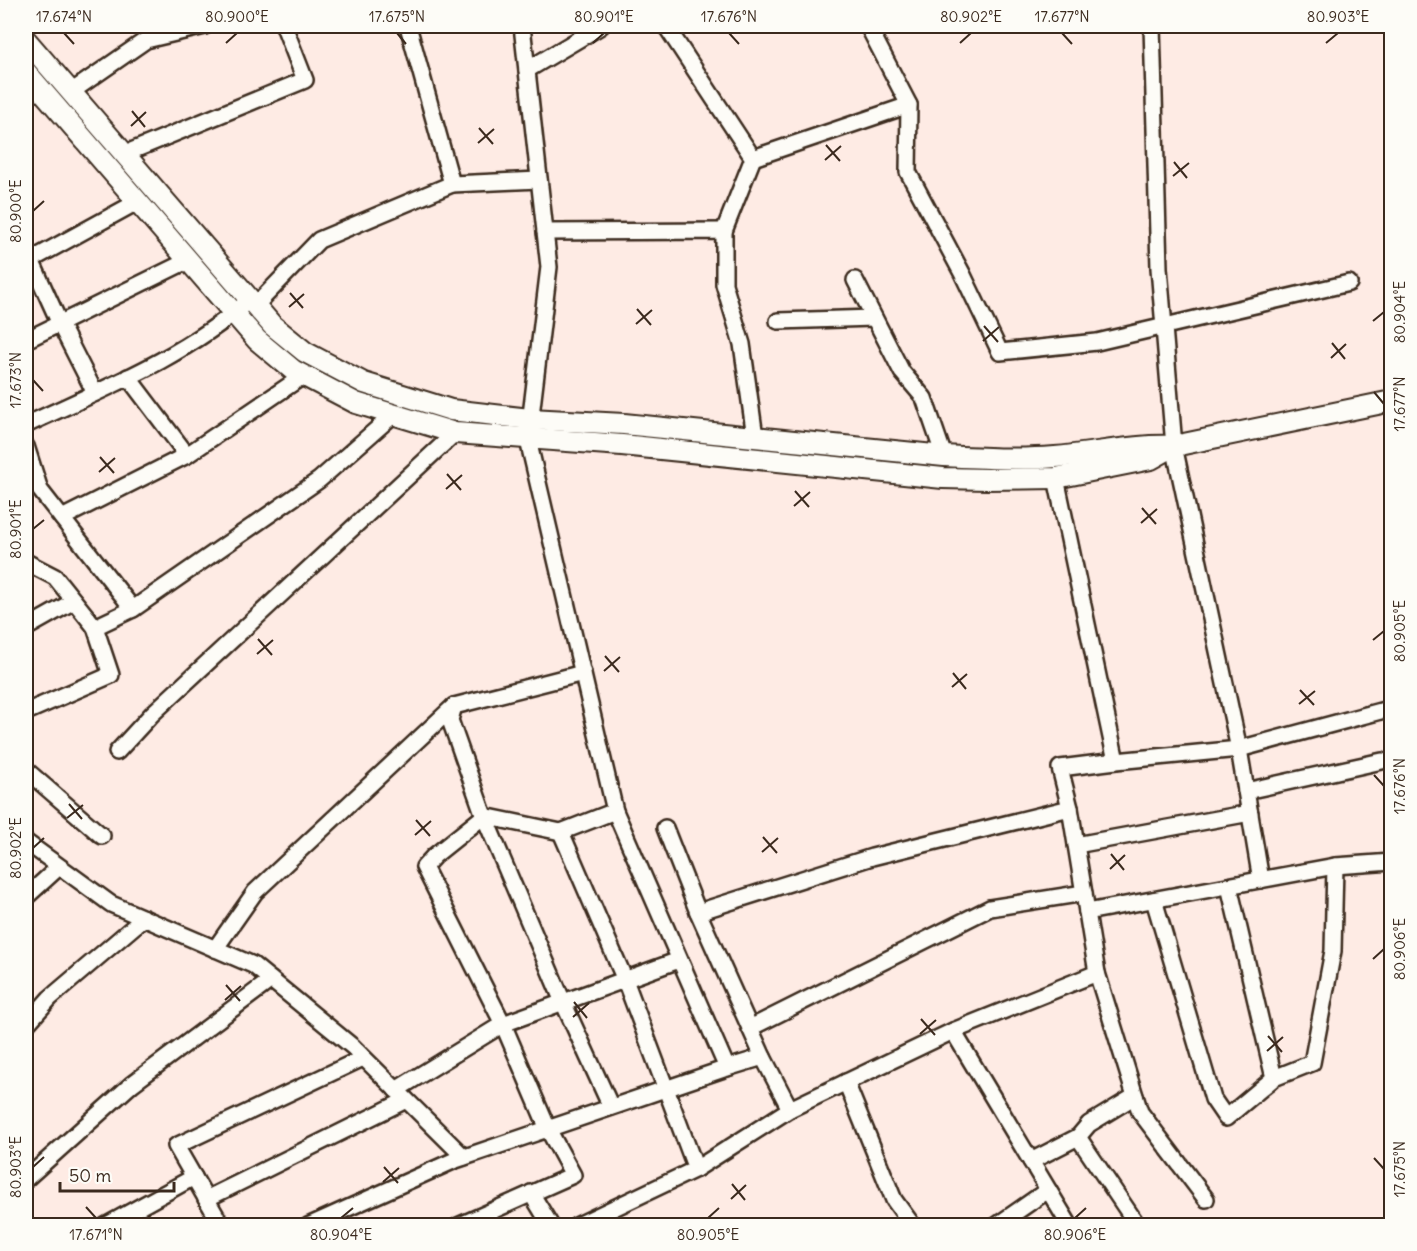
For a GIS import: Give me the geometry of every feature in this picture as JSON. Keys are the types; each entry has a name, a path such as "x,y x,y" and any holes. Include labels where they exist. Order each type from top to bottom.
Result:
{"main road":[{"path":"26,40 272,325 305,352 364,383 451,410 530,419 624,424 944,456 987,458 1055,457 1147,445 1174,446 1391,403"},
{"path":"26,74 257,340 303,376 356,403 393,415 455,433 622,445 987,480 1056,478 1151,459 1174,446"},
{"path":"622,445 624,424"}],"street":[{"path":"70,92 146,40 204,26"},
{"path":"124,154 305,80 284,26"},
{"path":"408,26 452,184"},
{"path":"522,26 549,267 528,440 615,811 727,1068"},
{"path":"527,70 601,26"},
{"path":"666,26 753,158"},
{"path":"868,26 909,105 908,172 962,273 1000,352 1097,342 1348,283"},
{"path":"1152,26 1159,268 1174,446 1239,749 1261,880"},
{"path":"26,74 44,60"},
{"path":"755,437 742,344 724,284 723,231 753,158 909,105"},
{"path":"26,425 163,361 252,303 319,240 452,184 539,180"},
{"path":"95,393 27,259 137,202"},
{"path":"545,232 723,231"},
{"path":"26,340 187,261"},
{"path":"855,280 902,372 924,398 944,456"},
{"path":"778,321 874,318"},
{"path":"62,518 187,455 303,376"},
{"path":"128,377 187,455"},
{"path":"95,627 133,609 319,480 393,415"},
{"path":"117,752 152,714 455,433"},
{"path":"26,446 40,489 133,609"},
{"path":"1056,478 1116,761"},
{"path":"26,562 55,577 95,627 111,675 26,712"},
{"path":"26,628 74,601"},
{"path":"215,949 255,892 454,706 583,673"},
{"path":"454,706 450,720 484,816 563,1002 611,1107"},
{"path":"1206,1199 1140,1112 1097,973 1070,808 1060,768 1239,749 1392,708"},
{"path":"1246,791 1382,761"},
{"path":"26,770 102,836"},
{"path":"698,912 872,857 1070,808"},
{"path":"484,816 561,832 615,811"},
{"path":"1076,845 1250,813"},
{"path":"458,1226 573,1174 548,1129 503,1024 424,867 434,856 484,816"},
{"path":"665,828 698,912 763,1057 790,1109"},
{"path":"561,832 624,980 696,1169"},
{"path":"26,842 111,904 253,965 363,1058 464,1157"},
{"path":"1087,912 1335,866 1392,862"},
{"path":"1154,900 1213,1099 1226,1118 1274,1078 1312,1063 1333,951 1335,866"},
{"path":"26,897 59,867"},
{"path":"1229,886 1274,1078"},
{"path":"750,1028 990,908 1084,893"},
{"path":"26,1025 50,998 144,918"},
{"path":"206,1199 401,1095 503,1024 679,960"},
{"path":"576,1226 696,1169 790,1109 953,1031 1097,973"},
{"path":"26,1179 132,1084 271,980"},
{"path":"953,1031 1070,1226"},
{"path":"308,1226 464,1157 763,1057"},
{"path":"222,1226 176,1146 363,1058"},
{"path":"846,1082 894,1200 913,1226"},
{"path":"1031,1161 1078,1137 1089,1124 1135,1096"},
{"path":"1078,1137 1138,1226"},
{"path":"105,1226 194,1177"},
{"path":"996,1226 1048,1190"},
{"path":"531,1193 551,1226"}]}
